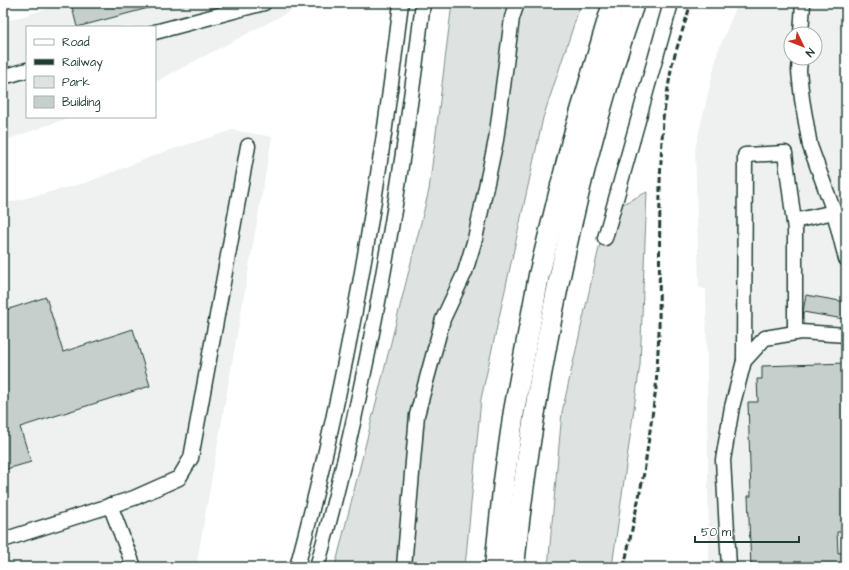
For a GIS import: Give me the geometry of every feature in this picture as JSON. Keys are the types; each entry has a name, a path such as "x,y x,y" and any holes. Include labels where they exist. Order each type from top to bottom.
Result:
{"highway":[{"path":"495,567 504,481 514,411 539,275 609,3"},
{"path":"590,76 613,3"},
{"path":"514,567 524,484 546,343 559,279 574,211 609,81 634,3"}],"street":[{"path":"156,32 264,3"},
{"path":"297,567 329,436 353,324 393,77 401,3"},
{"path":"317,567 350,436 392,225 416,64 423,3"},
{"path":"404,567 417,415 443,319 465,272 475,239 496,140 512,18 516,3"},
{"path":"605,238 671,3"},
{"path":"802,26 803,3"},
{"path":"799,66 802,99 810,146 834,212 846,259"},
{"path":"10,75 26,70"},
{"path":"3,540 134,498 179,478 191,458 248,146"},
{"path":"729,567 723,460 732,407 744,361 745,155 785,153 796,230 795,333"},
{"path":"794,221 834,212"},
{"path":"744,361 765,338 801,332 846,335"},
{"path":"110,506 134,567"}],"shaded area":[{"path":"67,3 306,3 156,81 156,26 26,26 26,118 68,118 3,141 3,22"},
{"path":"738,3 846,3 846,567 709,567 706,290 699,287 695,149 718,51"},
{"path":"233,130 272,137 196,567 3,567 3,204 85,183 161,153"}],"green space":[{"path":"452,3 581,3 543,118 481,399 465,567 335,567 429,190"},
{"path":"647,192 640,365 612,567 548,567 562,412 607,212"}],"building":[{"path":"71,3 167,3 81,26 77,26"},
{"path":"806,295 846,302 844,319 803,312"},
{"path":"46,297 63,352 133,329 150,386 20,427 31,462 3,470 3,311"},
{"path":"846,363 846,532 837,532 838,553 846,552 846,567 751,567 748,496 751,496 748,402 758,402 757,379 762,379 762,366"}],"railway":[{"path":"624,567 644,473 656,388 659,332 660,182 663,118 672,64 691,3"}]}
